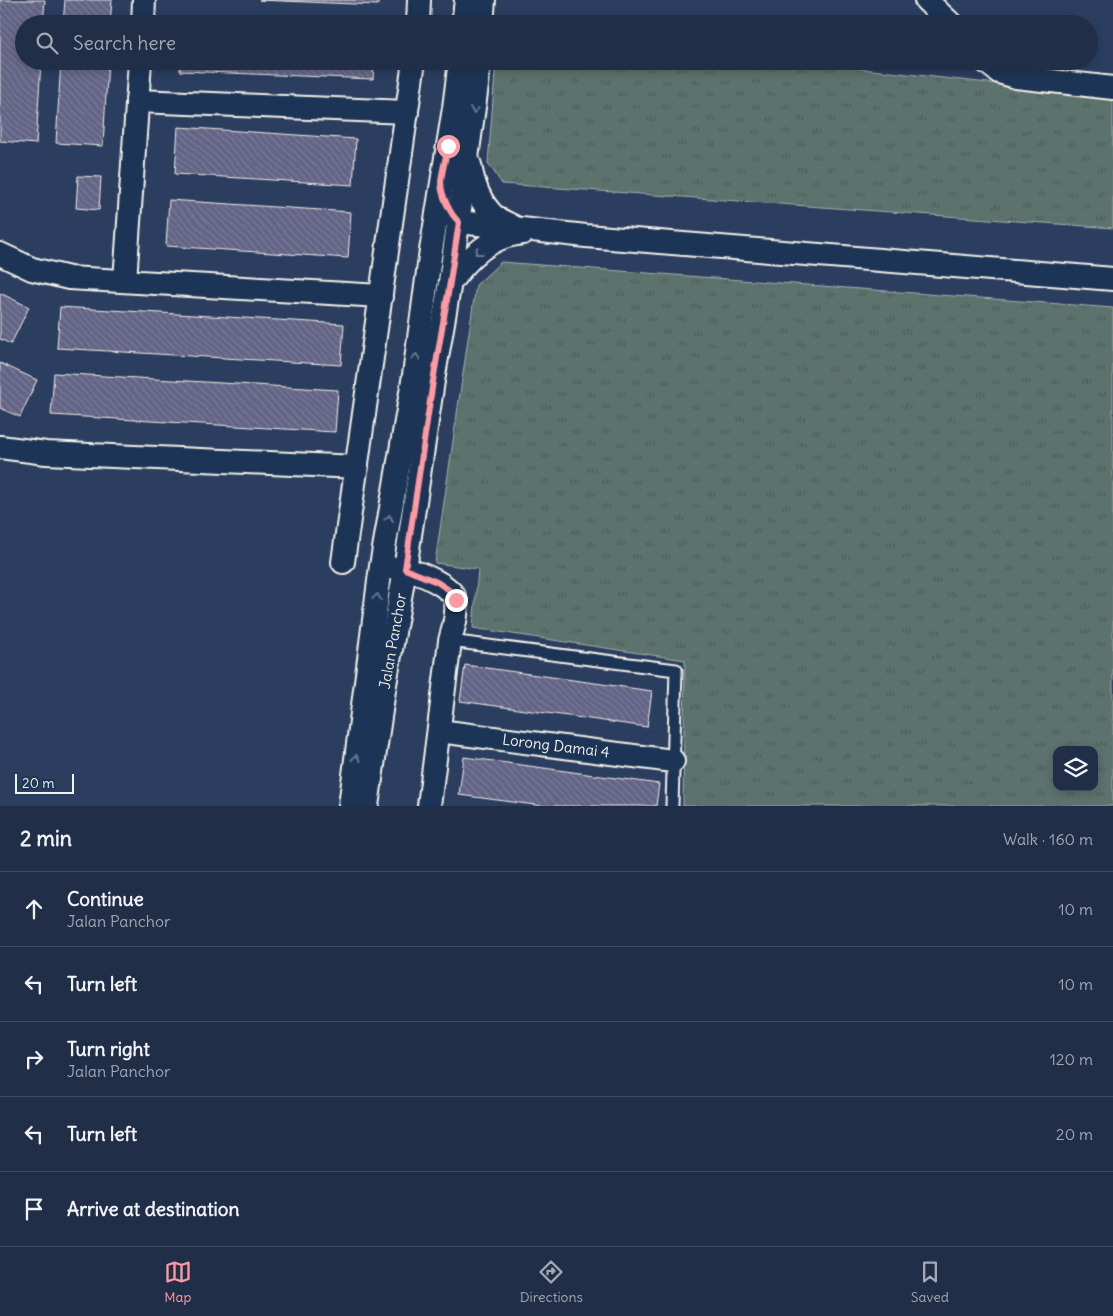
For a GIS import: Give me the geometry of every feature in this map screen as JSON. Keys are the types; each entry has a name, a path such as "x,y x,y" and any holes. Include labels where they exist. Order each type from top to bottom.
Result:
{"street":[{"path":"143,15 144,0"},
{"path":"418,0 418,15"},
{"path":"464,15 466,0"},
{"path":"483,15 484,0"},
{"path":"926,0 942,15"},
{"path":"125,281 139,70"},
{"path":"343,562 413,70"},
{"name":"Jalan Panchor","path":"350,806 381,566 414,375 459,70"},
{"name":"Jalan Panchor","path":"367,806 450,282 478,70"},
{"path":"996,70 1016,77 1113,88"},
{"path":"137,101 407,112"},
{"path":"468,151 475,185 486,208 495,217 516,228"},
{"path":"441,184 447,205 459,222 586,236 1113,279"},
{"path":"430,257 446,233 459,222"},
{"path":"450,282 464,264 490,243 505,236 539,230"},
{"path":"0,254 32,269 69,278 381,296"},
{"path":"0,447 46,453 357,467"},
{"path":"381,566 405,569 437,582 449,590 456,600 456,619 450,641 429,806"},
{"name":"Lorong Damai 4","path":"439,730 673,761"}],"lane":[{"path":"450,641 676,670 672,806"}],"green space":[{"path":"495,70 872,70 1113,97 1113,228 502,184 488,163"},
{"path":"501,262 1113,308 1113,806 683,806 685,660 473,628 478,569 435,563 476,285"}],"building":[{"path":"0,0 45,0 44,15 15,15 15,70 40,70 36,144 0,141"},
{"path":"65,0 112,0 111,15 64,15"},
{"path":"259,0 378,0 378,5"},
{"path":"60,70 107,70 103,146 56,143"},
{"path":"180,70 374,70 373,79"},
{"path":"178,127 356,139 353,185 175,174"},
{"path":"78,176 101,177 99,210 76,208"},
{"path":"169,200 351,212 348,258 166,246"},
{"path":"0,293 29,307 11,344 0,339"},
{"path":"60,307 344,324 341,365 57,348"},
{"path":"0,363 37,380 20,417 0,408"},
{"path":"54,373 338,390 335,432 51,415"},
{"path":"465,665 652,691 647,727 460,701"},
{"path":"464,757 659,784 656,806 543,806 459,795"}],"route":[{"path":"448,146 441,184 447,205 459,222 405,569 437,582 449,590 456,600"}]}
